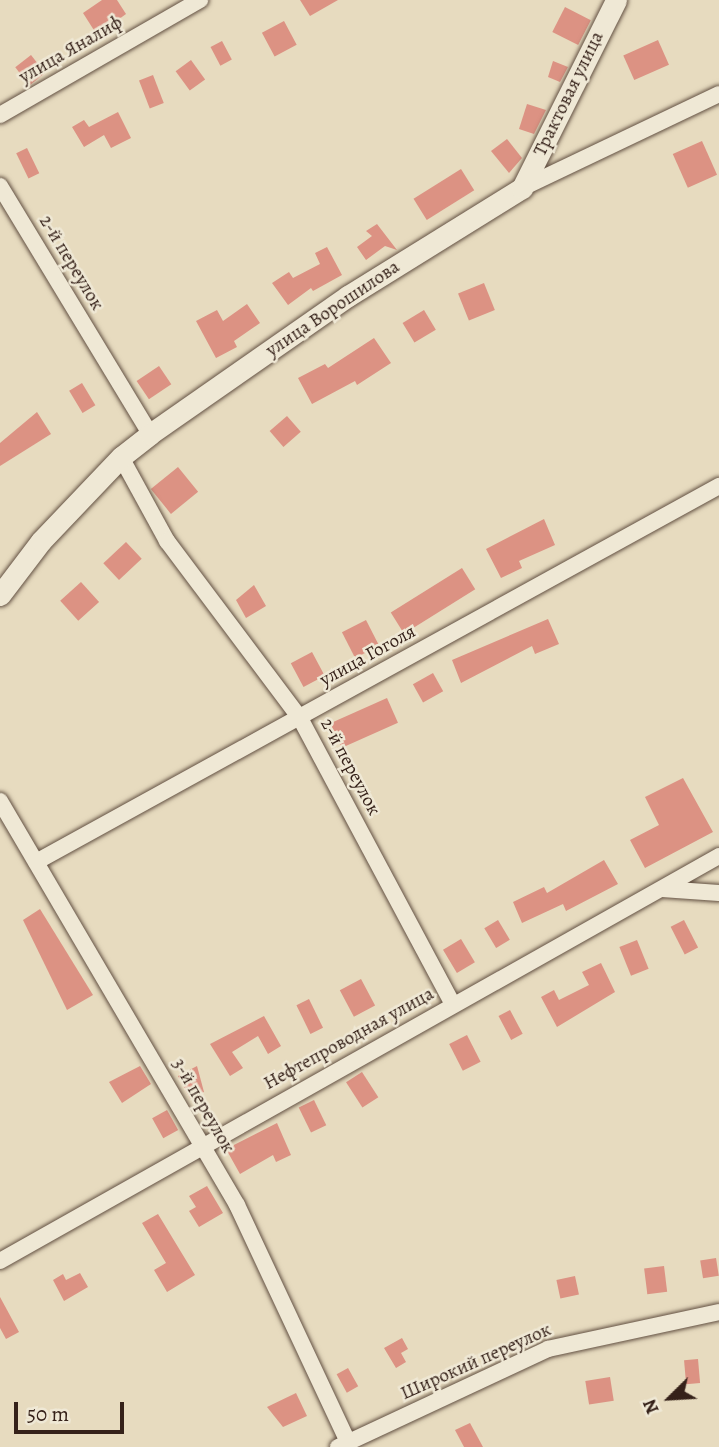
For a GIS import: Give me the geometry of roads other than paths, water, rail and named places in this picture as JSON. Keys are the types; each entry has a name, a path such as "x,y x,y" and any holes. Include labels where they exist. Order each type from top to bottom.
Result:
{"street":[{"name":"улица Яналиф","path":"0,116 200,0"},
{"name":"Трактовая улица","path":"522,188 616,0"},
{"name":"улица Ворошилова","path":"0,595 41,541 121,457 348,296 522,188 719,94"},
{"name":"2-й переулок","path":"0,186 150,434"},
{"name":"2-й переулок","path":"121,457 167,541 300,718 453,1005"},
{"name":"улица Гоголя","path":"37,862 719,486"},
{"name":"3-й переулок","path":"0,801 201,1146 278,1286 343,1445"},
{"name":"Нефтепроводная улица","path":"0,1261 719,856"},
{"path":"661,889 719,893"},
{"name":"Широкий переулок","path":"343,1445 548,1349 719,1312"}]}
